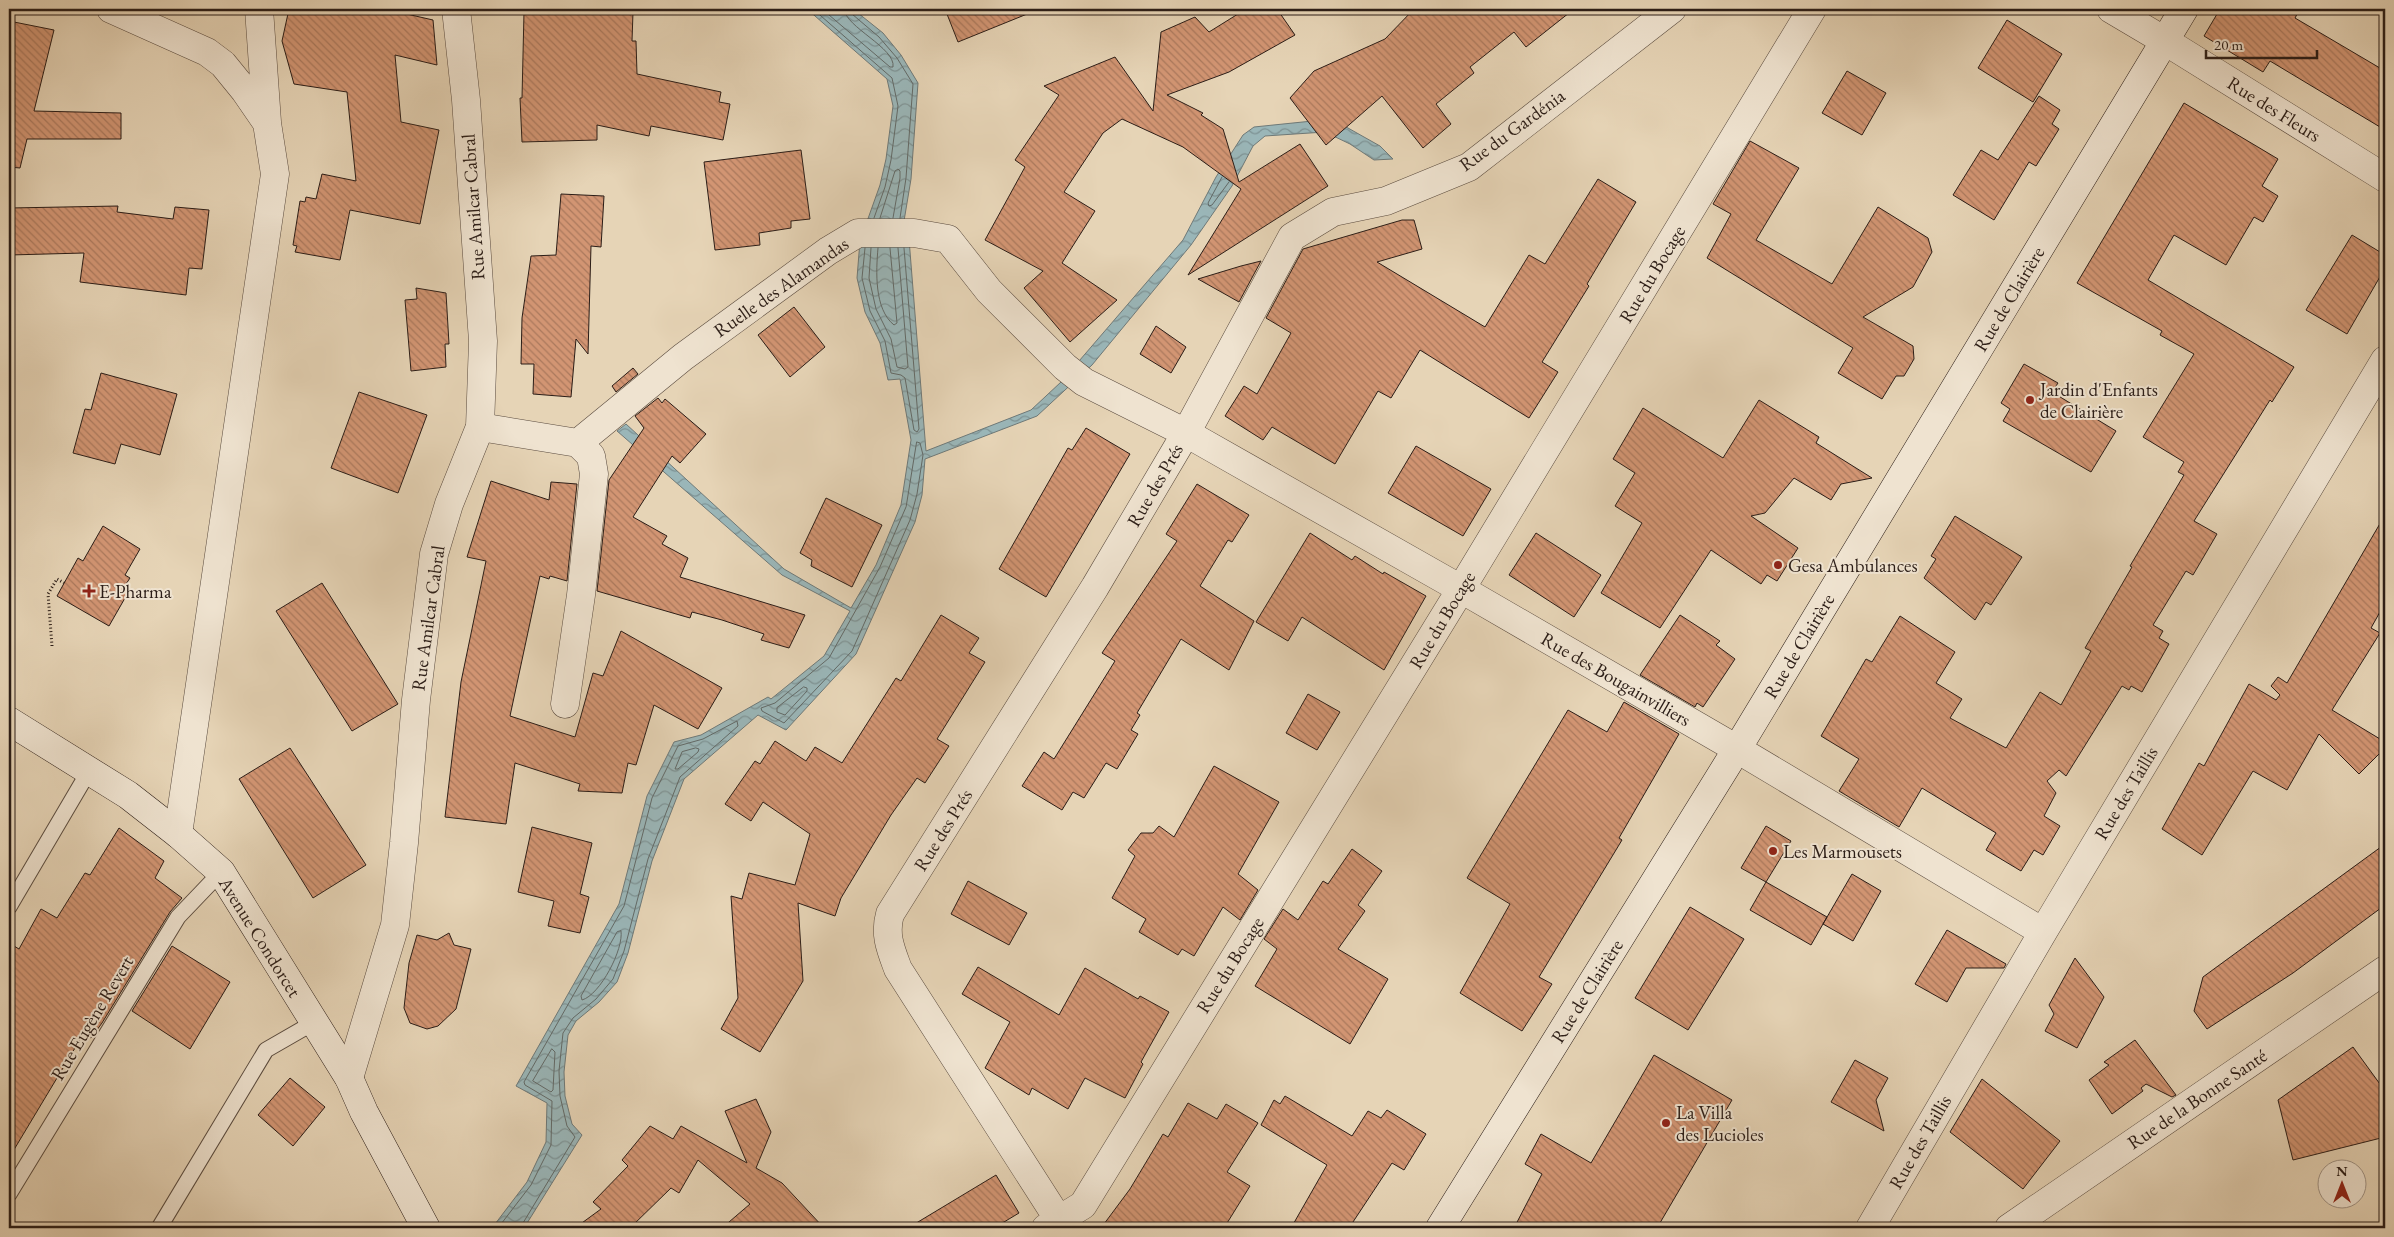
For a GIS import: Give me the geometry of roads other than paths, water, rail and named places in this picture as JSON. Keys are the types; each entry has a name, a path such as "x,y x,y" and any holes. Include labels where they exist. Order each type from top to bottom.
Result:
{"street":[{"path":"111,9 208,52 223,64 245,90 267,123"},
{"path":"178,834 275,174 267,123 259,9"},
{"name":"Rue Amilcar Cabral","path":"349,1078 395,925 416,700 434,554 449,504 480,428 483,341 466,100 456,9"},
{"name":"Rue du Gardénia","path":"1186,433 1292,238 1333,212 1386,201 1469,167 1672,9"},
{"name":"Rue du Bocage","path":"1057,1226 1083,1205 1461,589 1812,9"},
{"name":"Rue des Fleurs","path":"2111,9 2385,178"},
{"name":"Rue de Clairière","path":"1440,1228 1737,749 2184,9"},
{"name":"Ruelle des Alamandas","path":"578,443 683,357 813,262 858,232 914,232 948,239 989,291 1075,374 1186,433"},
{"name":"Rue des Taillis","path":"1870,1228 2043,932 2385,360"},
{"path":"480,428 578,443 591,456 594,474 581,595 565,704"},
{"name":"Rue des Bougainvilliers","path":"1186,433 1737,749 2043,932"},
{"name":"Rue des Prés","path":"1057,1226 898,969 888,941 886,926 890,914 1095,587 1186,433"},
{"name":"Avenue Condorcet","path":"9,722 128,795 178,834 221,872 313,1023 349,1078 364,1112 426,1228"},
{"name":"Rue de la Bonne Santé","path":"2009,1228 2385,970"}],"lane":[{"path":"9,907 89,771"},
{"name":"Rue Eugène Revert","path":"9,1194 178,917 221,872"},
{"path":"159,1228 266,1050 313,1023"}],"water":[{"path":"807,9 853,9 883,33 901,55 918,83 911,179 904,221 909,239 926,451 1031,410 1061,382 1183,240 1216,177 1243,135 1254,127 1332,119 1380,146 1393,159 1374,160 1350,144 1325,132 1265,136 1253,146 1232,186 1191,245 1092,365 1037,416 925,459 922,495 915,522 856,654 786,730 758,715 684,779 652,861 628,953 617,982 599,1002 576,1021 568,1035 564,1072 565,1096 572,1124 582,1135 524,1228 492,1228 527,1182 546,1142 547,1103 516,1086 619,904 647,796 674,742 701,735 768,697 771,699 824,656 850,611 782,575 617,431 626,424 784,569 851,608 876,565 901,505 911,440 900,379 888,380 880,343 865,312 857,278 860,241 880,185 886,159 893,106 887,79"}],"place":[{"name":"Jardin d'Enfants de Clairière","path":"2030,400"},
{"name":"Gesa Ambulances","path":"1778,565"},
{"name":"E-Pharma","path":"89,591"},
{"name":"Les Marmousets","path":"1773,851"},
{"name":"La Villa des Lucioles","path":"1666,1123"}]}
